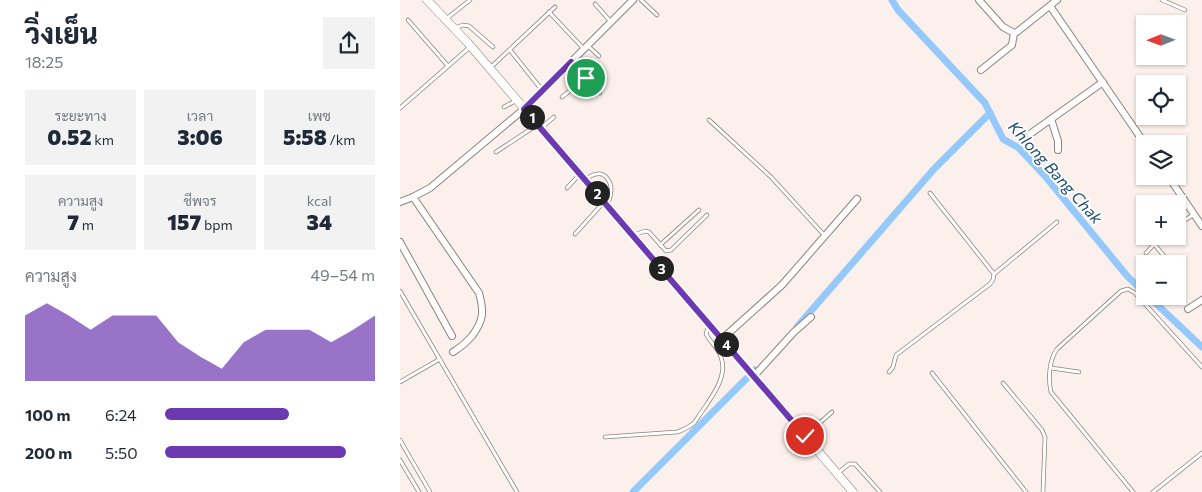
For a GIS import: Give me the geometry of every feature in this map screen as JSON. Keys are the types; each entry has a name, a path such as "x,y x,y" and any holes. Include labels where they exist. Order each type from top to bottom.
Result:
{"street":[{"path":"427,0 471,46 853,492"},
{"path":"400,202 430,188 524,109 633,0"},
{"path":"980,0 1003,27 1014,33"},
{"path":"981,70 1012,45 1014,33 1057,0"},
{"path":"1050,6 1140,135"},
{"path":"1030,134 1102,82"},
{"path":"1050,119 1058,141 1058,150"},
{"path":"1174,185 1202,226"},
{"path":"413,197 479,293 482,311 479,327 462,347 453,352"},
{"path":"722,339 782,285 857,199"},
{"path":"400,242 452,336"},
{"path":"1188,310 1202,300"},
{"path":"753,376 794,332 811,317"}],"lane":[{"path":"446,20 470,0"},
{"path":"641,0 657,14"},
{"path":"1162,0 1185,10"},
{"path":"1173,5 1174,0"},
{"path":"595,4 611,22"},
{"path":"490,69 556,6"},
{"path":"549,12 586,47 599,56"},
{"path":"408,20 448,66"},
{"path":"454,28 463,25 469,26 493,47"},
{"path":"400,108 471,46"},
{"path":"510,50 542,90"},
{"path":"571,62 600,93"},
{"path":"562,97 586,78"},
{"path":"504,107 517,100"},
{"path":"496,152 554,117"},
{"path":"709,120 771,177 825,236"},
{"path":"567,188 583,176 596,174 601,174 608,178 611,187 611,193 606,203 575,234"},
{"path":"930,193 994,274"},
{"path":"660,245 699,210"},
{"path":"1186,219 1194,214"},
{"path":"633,235 645,231 649,232 666,251 671,250 708,215"},
{"path":"890,372 896,355 990,284 994,274 1057,222"},
{"path":"1146,253 1153,245"},
{"path":"1155,245 1163,255"},
{"path":"1133,492 1051,392 1049,384 1053,356 1057,349 1121,291 1128,289 1135,293 1202,367"},
{"path":"400,291 517,492"},
{"path":"605,437 677,432 694,423 720,383 722,372 721,356 706,334 709,324"},
{"path":"400,382 440,359"},
{"path":"1051,368 1079,372"},
{"path":"932,373 1026,492"},
{"path":"1003,383 1042,430 1044,437 1043,492"},
{"path":"805,436 832,412"},
{"path":"400,440 430,492"},
{"path":"1153,492 1202,453"},
{"path":"400,460 419,492"},
{"path":"837,473 849,464 855,464 880,492"}],"waterway":[{"name":"Khlong Bang Chak","path":"892,0 898,10 985,103 1003,139 1019,148 1045,176 1136,285"},
{"path":"797,327 934,169 990,113"},
{"name":"Khlong Bang Chak","path":"1158,305 1202,347"},
{"path":"633,492 755,370"}],"route":[{"path":"586,78 571,62 524,109 805,436"}]}
